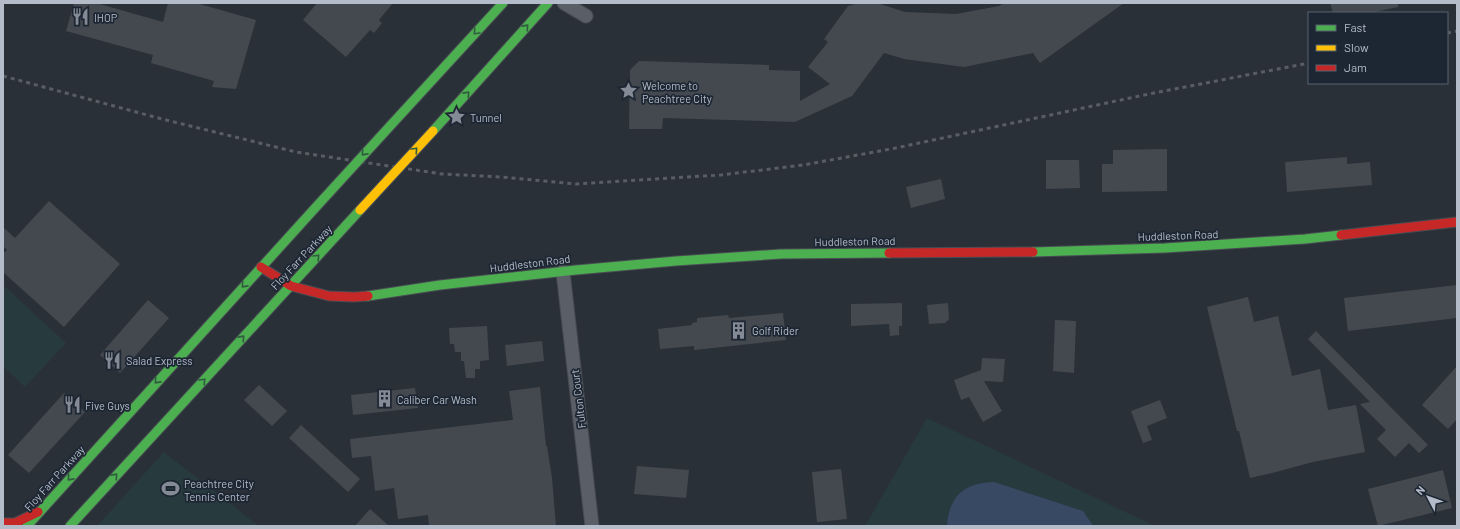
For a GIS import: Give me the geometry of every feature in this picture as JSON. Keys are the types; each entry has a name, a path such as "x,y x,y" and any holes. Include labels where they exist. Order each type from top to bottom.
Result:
{"main road":[{"name":"Floy Farr Parkway","path":"27,526 260,267 503,3"},
{"name":"Floy Farr Parkway","path":"70,526 433,131 548,3"},
{"name":"Huddleston Road","path":"260,267 291,286 329,296 354,297 562,272 676,261 781,254 1070,252 1217,246 1305,240 1457,222"},
{"path":"3,523 15,523 40,511"}],"street":[{"path":"564,3 586,16"},
{"name":"Fulton Court","path":"562,272 592,526"}],"green space":[{"path":"3,285 66,343 25,387 3,366"},
{"path":"927,418 1155,526 865,526"},
{"name":"Peachtree City Tennis Center","path":"164,452 259,526 97,526"}],"water":[{"path":"994,482 1083,511 1092,526 947,526 951,507 960,493 966,488 974,485"}],"building":[{"path":"74,3 96,3 163,22 168,3 196,3 256,20 236,89 212,87 214,81 151,63 153,55 66,31"},
{"path":"317,3 393,3 379,20 382,23 374,33 370,30 346,57 303,20"},
{"path":"858,3 877,3 905,12 956,14 999,6 1004,3 1124,3 1040,63 1033,53 964,67 904,59 884,53 852,96 795,122 663,118 662,129 629,129 630,70 639,61 769,65 769,70 800,71 800,101 830,84 808,67 828,42 824,39 848,6"},
{"path":"1330,3 1398,3 1398,7 1375,12 1333,12"},
{"path":"1167,149 1167,191 1102,192 1102,164 1113,164 1113,150"},
{"path":"1347,157 1347,164 1370,162 1372,185 1287,192 1285,162"},
{"path":"1046,160 1079,160 1080,188 1046,189"},
{"path":"941,179 945,199 911,208 906,187"},
{"path":"49,201 120,264 64,327 3,272 3,254 7,250 3,246 3,227 15,238"},
{"path":"1457,285 1457,318 1348,331 1344,298"},
{"path":"1248,297 1254,322 1278,316 1292,376 1320,369 1328,410 1356,405 1365,452 1313,462 1250,478 1207,307"},
{"path":"148,300 169,318 120,373 100,355"},
{"path":"902,303 902,326 899,326 899,335 890,336 889,324 851,326 851,304"},
{"path":"948,303 949,319 945,323 929,324 927,305"},
{"name":"Golf Rider","path":"783,313 786,340 694,350 694,346 660,349 658,329 692,325 692,323 697,322 697,318 728,315 729,318"},
{"path":"1055,320 1076,321 1074,373 1053,371"},
{"path":"487,326 489,360 480,361 480,369 475,369 475,378 466,378 464,361 461,361 461,352 455,352 454,344 450,344 449,328"},
{"path":"1316,331 1428,445 1419,453 1409,443 1395,457 1377,439 1386,430 1360,404 1370,402 1308,339"},
{"path":"542,341 544,361 507,366 505,345"},
{"path":"982,358 1005,359 1003,382 984,381 1002,411 983,422 969,397 961,400 954,380 981,370"},
{"path":"1457,366 1457,419 1448,429 1422,405"},
{"path":"259,385 287,411 272,426 244,400"},
{"path":"540,387 546,446 552,478 556,526 429,526 428,515 398,519 394,488 375,491 371,456 352,458 350,439 513,420 509,391"},
{"name":"Caliber Car Wash","path":"415,388 418,408 353,415 351,395"},
{"path":"64,393 85,412 29,473 8,455"},
{"path":"1160,400 1167,418 1147,426 1152,440 1143,443 1131,411"},
{"path":"301,425 360,479 348,492 289,438"},
{"path":"637,466 689,470 686,498 634,494"},
{"path":"841,469 847,519 817,522 812,472"},
{"path":"1443,470 1452,508 1378,526 1368,489"},
{"path":"370,509 379,517 389,526 355,526"}],"railway":[{"path":"1448,33 1457,31"},
{"path":"3,76 162,119 296,152 442,174 501,177 576,184 721,175 803,165 891,149 1149,94 1308,63"}],"traffic: fast":[{"path":"391,125 503,3"},
{"path":"433,131 548,3"},
{"path":"316,207 391,125"},
{"path":"27,526 316,207"},
{"path":"70,526 360,210"},
{"path":"1033,252 1165,248 1305,239 1341,235"},
{"path":"368,296 440,285 676,261 781,254 889,253"}],"traffic: jam":[{"path":"1341,235 1457,222"},
{"path":"889,253 1033,252"},
{"path":"261,267 291,286 329,296 368,296"},
{"path":"3,523 15,523 38,512"}],"traffic: slow":[{"path":"360,210 433,131"}],"place":[{"name":"IHOP","path":"81,17"},
{"name":"Welcome to Peachtree City","path":"629,91"},
{"name":"Tunnel","path":"457,117"},
{"name":"Golf Rider","path":"739,330"},
{"name":"Salad Express","path":"113,360"},
{"name":"Caliber Car Wash","path":"384,399"},
{"name":"Five Guys","path":"72,405"},
{"name":"Peachtree City Tennis Center","path":"171,489"}]}
